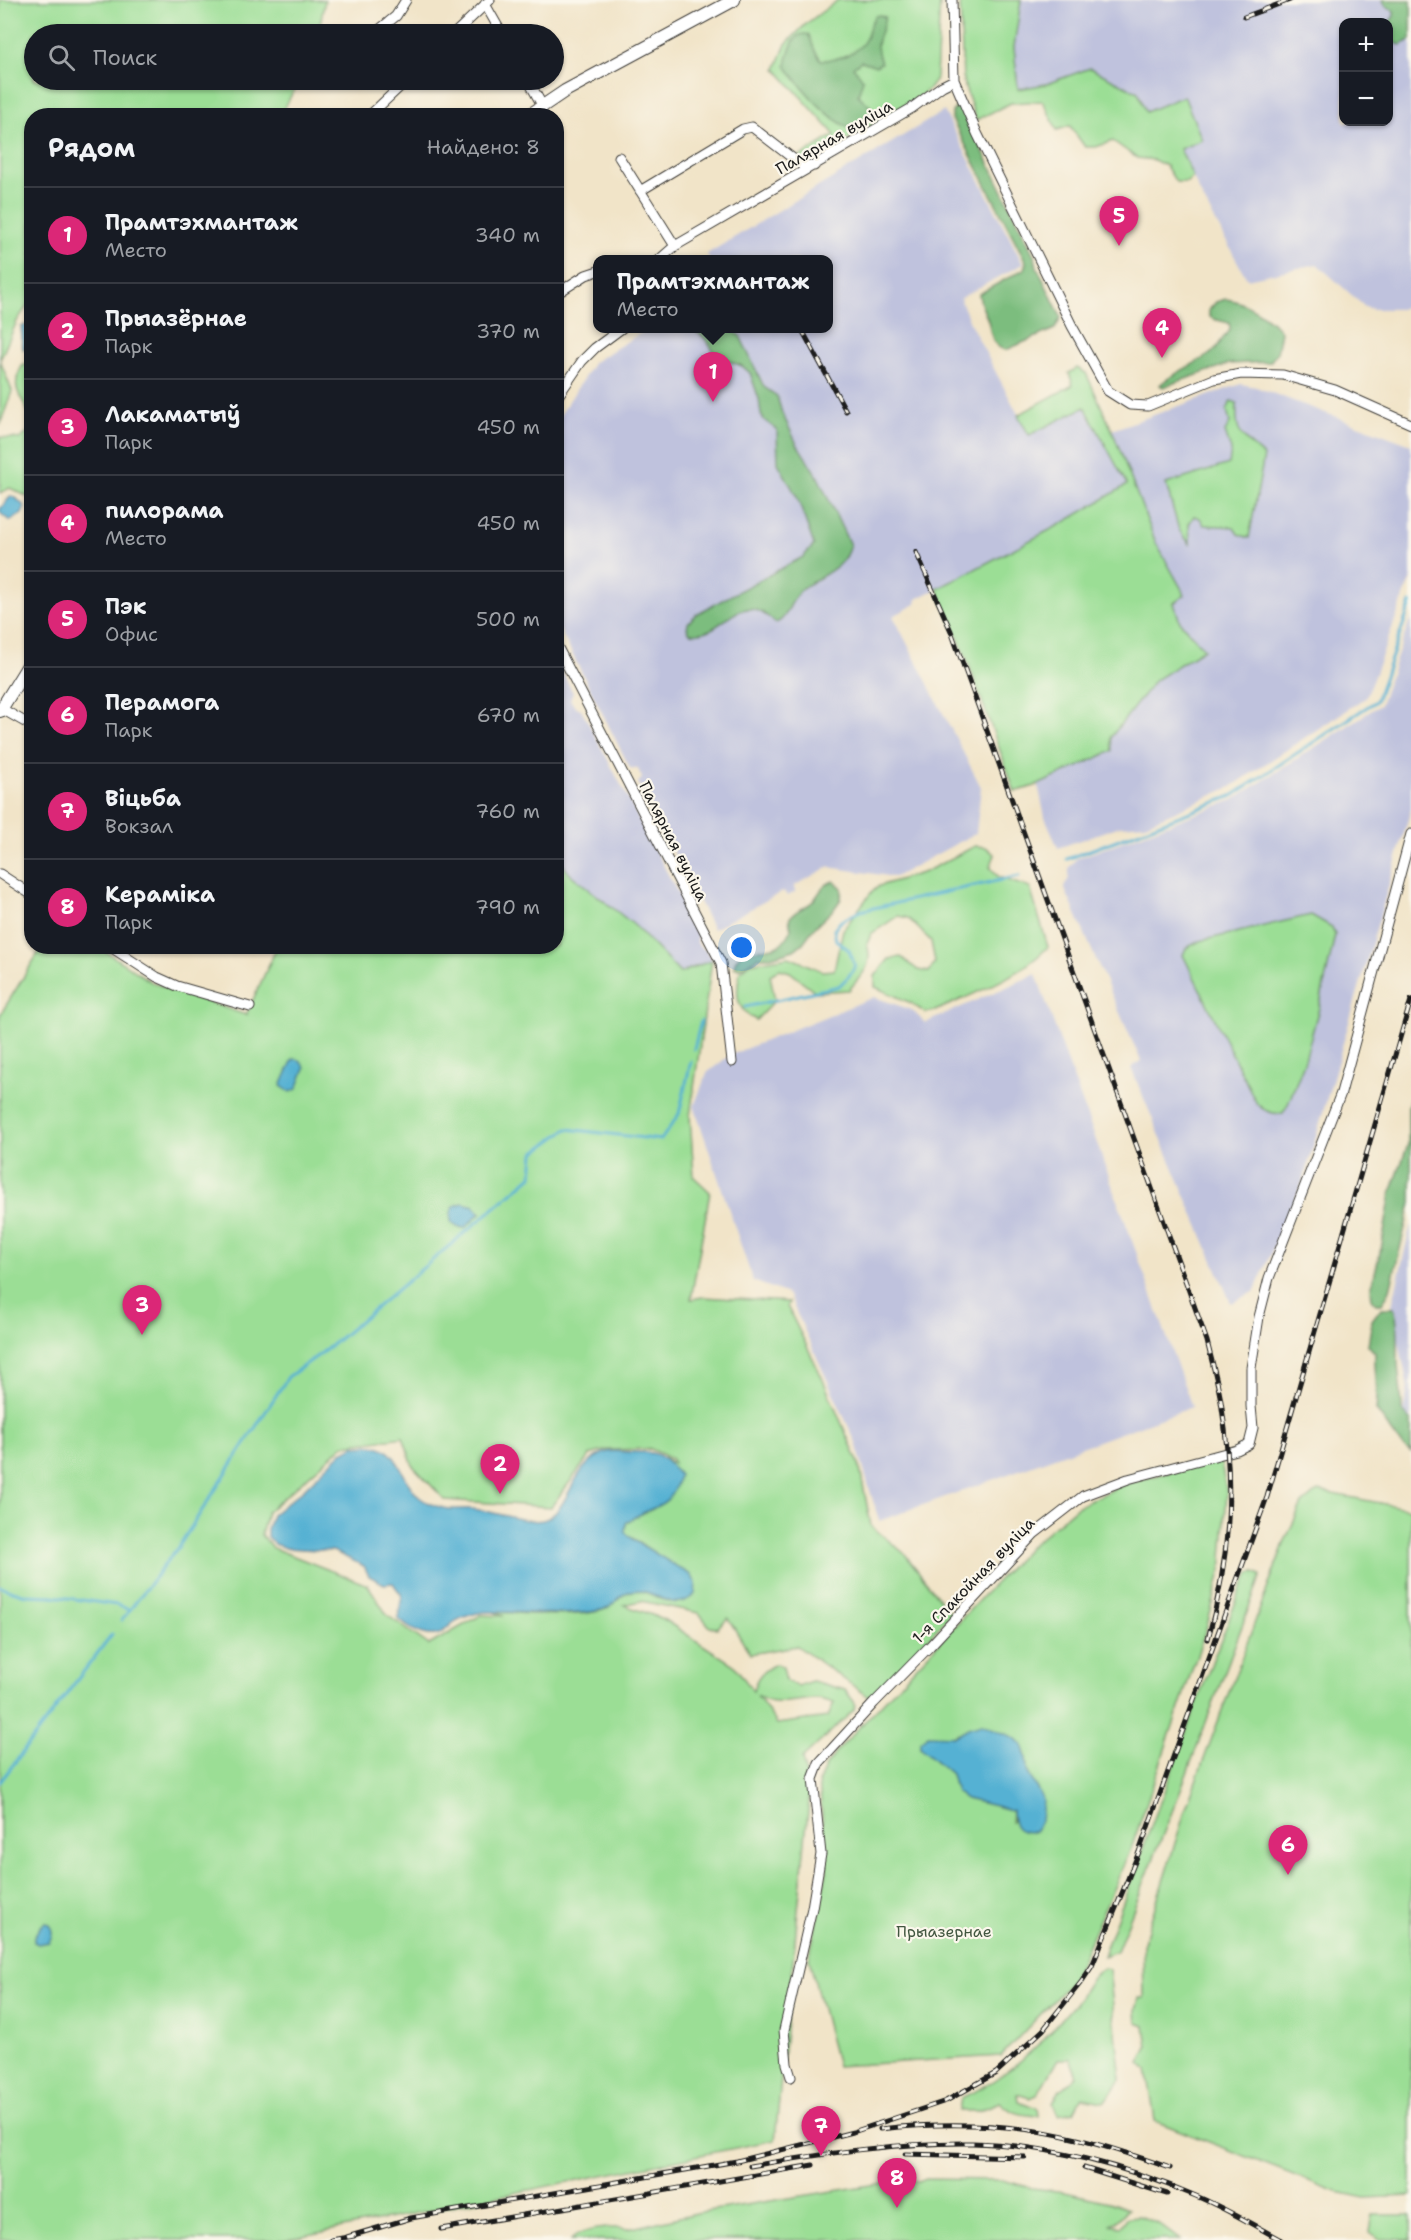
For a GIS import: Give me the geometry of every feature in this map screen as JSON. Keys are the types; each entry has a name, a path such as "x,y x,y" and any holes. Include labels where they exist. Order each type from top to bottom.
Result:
{"street":[{"path":"386,24 396,16 406,0"},
{"path":"538,108 584,80 734,0"},
{"path":"952,0 954,80 982,144 1072,326 1108,391 1130,405 1148,406 1214,379 1241,374 1283,375 1335,390 1411,424"},
{"path":"465,24 488,2 498,24"},
{"name":"Палярная вуліца","path":"665,255 675,246 912,108 954,80"},
{"path":"377,108 396,90"},
{"path":"534,90 542,105"},
{"path":"640,191 743,129 752,127 800,164 814,166"},
{"path":"619,157 675,246"},
{"path":"564,289 593,272"},
{"path":"564,387 582,361 615,333"},
{"name":"Палярная вуліца","path":"564,659 721,963 732,1062"},
{"path":"24,672 1,710 24,722"},
{"name":"1-я Спакойная вуліца","path":"791,2077 787,2064 784,2030 812,1908 820,1854 813,1779 819,1763 1034,1534 1083,1496 1128,1479 1237,1450 1248,1444 1253,1428 1251,1368 1258,1317 1269,1278 1341,1093 1411,834"},
{"path":"0,874 24,890"},
{"path":"121,954 157,977 177,986 250,1007"}],"shaded area":[{"path":"1021,0 1411,0 1411,304 1400,309 1365,307 1317,264 1247,279 1202,197 1180,149 1146,112 1090,68 1046,84 1018,89 1014,47"},
{"path":"944,111 1023,264 960,298 970,323 1029,435 1085,406 1127,485 1063,523 917,599 916,604 893,616 981,787 976,833 895,877 828,867 794,886 796,891 787,896 784,891 713,929 638,783 642,778 638,769 630,768 564,638 564,409 594,362 641,333 833,333 833,255 707,254"},
{"path":"1241,384 1256,387 1411,445 1411,578 1366,697 1231,787 1145,824 1120,826 1058,848 1045,817 1038,785 1112,751 1111,737 1155,680 1204,649 1180,622 1174,603 1184,595 1156,544 1112,430"},
{"path":"1411,617 1411,809 1303,1181 1254,1292 1231,1303 1131,1068 1141,1061 1064,887 1069,878 1069,868 1076,859 1233,800 1380,705","holes":["1311,915 1206,1000 1183,955 1200,941"]},
{"path":"564,676 573,693 570,699 574,706 581,709 699,933 696,940 699,946 706,950 712,960 680,974 634,925 570,874 564,866"},
{"path":"1036,974 1192,1407 879,1521 856,1443 788,1294 753,1281 694,1106 707,1073 730,1055 874,997 912,1010 925,1023"},
{"path":"1411,1224 1411,1425 1402,1417 1408,1388 1392,1306"}],"green space":[{"path":"0,0 325,0 320,24 24,24 24,90 294,90 285,108 24,108 24,310 0,360"},
{"path":"838,0 940,0 936,79 930,88 918,98 810,162 796,159 835,135 776,69 786,44 807,23"},
{"path":"960,0 1021,0 1014,47 1018,89 1046,84 1090,68 1138,92 1146,112 1184,96 1202,140 1180,149 1193,177 1187,182 1176,182 1166,166 1154,160 1137,158 1113,141 1096,147 1085,147 1070,126 1057,130 1043,101 1011,103 976,120 963,81"},
{"path":"1382,0 1411,0 1411,40 1401,45 1393,42 1394,11"},
{"path":"880,15 885,17 877,43 881,63 876,66 861,61 853,67 863,79 858,95 872,111 863,125 853,130 824,111 808,94 786,66 788,55 795,39 804,34 809,35 821,60 847,55 863,44 873,19"},
{"path":"956,107 962,108 1035,257 1037,267 1061,317 1055,329 1006,350 994,342 979,294 1024,269 1026,262 952,119 952,112"},
{"path":"1226,299 1256,311 1281,331 1277,353 1270,362 1229,364 1163,387 1160,385 1217,348 1229,332 1230,325 1213,319 1209,316 1209,310 1216,302"},
{"path":"697,333 715,335 736,333 740,336 764,387 777,396 782,413 797,444 818,477 850,545 847,554 836,567 800,591 779,621 775,623 762,612 751,609 741,611 702,633 690,633 687,628 688,623 696,614 803,557 814,545 797,497 778,463 777,430 761,415 759,399 750,373 742,366 717,357 702,336"},
{"path":"0,360 12,391 0,425"},
{"path":"24,365 24,405 17,387 18,374"},
{"path":"1077,368 1086,373 1112,430 1156,543 1185,595 1174,603 1180,622 1204,649 1155,680 1111,737 1112,751 1038,785 1015,792 966,657 937,589 1063,523 1127,485 1085,407 1029,435 1018,415 1073,385 1069,373"},
{"path":"1231,401 1237,403 1237,422 1241,434 1264,456 1249,538 1238,534 1234,527 1204,525 1200,518 1194,516 1189,524 1190,544 1179,530 1166,484 1229,464 1231,450 1225,432 1230,423 1227,410"},
{"path":"24,436 24,495 10,488 0,493 0,437 20,439"},
{"path":"975,846 986,847 995,855 990,867 999,877 1030,888 1048,947 1023,968 980,991 935,1011 925,1013 911,1003 875,987 875,976 889,959 901,957 918,970 929,972 935,962 931,941 908,918 898,916 871,934 867,944 868,964 849,990 816,992 790,972 780,969 770,975 775,1000 756,1020 744,1011 738,999 740,971 751,963 789,957 822,971 834,970 843,930 870,894 879,886 925,872"},
{"path":"564,866 570,874 634,925 680,973 712,960 690,1116 694,1177 710,1192 691,1299 703,1297 789,1302 787,1306 820,1373 859,1464 871,1526 905,1554 951,1614 872,1699 797,1646 750,1654 728,1618 717,1628 710,1627 699,1613 641,1601 624,1605 663,1619 734,1665 753,1691 761,1674 776,1664 783,1667 786,1681 797,1686 812,1681 845,1690 855,1703 854,1710 802,1759 810,1791 775,2140 284,2240 0,2240 0,1015 38,954 110,954 153,983 246,1015 274,954 564,954","holes":["403,1437 413,1466 445,1500 551,1507 590,1455 607,1450 651,1449 672,1459 673,1463 664,1457 678,1475 653,1509 626,1523 624,1532 656,1554 670,1602 635,1590 629,1591 609,1607 600,1611 574,1614 493,1612 504,1616 481,1615 429,1645 387,1615 368,1585 273,1548 261,1535 267,1512 344,1445","757,1695 777,1702 815,1699 834,1703 828,1717 777,1724"]},
{"path":"834,881 842,888 841,899 803,943 794,950 771,957 760,957 740,968 734,967 736,960 745,952 779,945 791,929 789,919 791,916 810,904 825,886"},
{"path":"1311,915 1332,927 1335,935 1304,1063 1283,1113 1272,1113 1257,1104 1183,955 1186,948 1200,941"},
{"path":"1411,1098 1411,1203 1390,1290 1382,1304 1376,1304 1372,1300 1371,1289 1391,1193 1408,1144 1408,1105"},
{"path":"1381,1308 1394,1308 1396,1315 1402,1412 1411,1420 1411,1453 1402,1446 1376,1410 1375,1353 1368,1345 1372,1320"},
{"name":"Прыазернае","path":"1220,1459 1227,1493 1221,1572 1207,1626 1131,1849 1072,1981 1001,2056 837,2066 809,1959 827,1870 819,1781 826,1766 837,1751 1028,1548 1077,1507 1124,1484","holes":["982,1725 1015,1738 1026,1757 1027,1771 1043,1800 1011,1822 1012,1810 966,1799 956,1792 951,1774 920,1747"]},
{"path":"1318,1491 1411,1509 1411,2196 1365,2198 1337,2192 1155,2121 1147,2070 1140,2063 1148,2047 1145,2026 1137,2023 1136,2010 1139,1998 1144,1998 1143,1945 1187,1805 1285,1541 1302,1504"},
{"path":"1255,1572 1261,1575 1183,1784 1117,1951 1103,1956 1212,1662 1241,1589 1250,1573"},
{"path":"1104,1968 1109,1969 1121,2080 1104,2102 1081,2098 1074,2112 1058,2115 1053,2103 1059,2092 1077,2076 1070,2059 1058,2059 1037,2095 1030,2098 1017,2094 1018,2101 1038,2108 1039,2116 1018,2113 1000,2102 978,2111 959,2111 961,2098 993,2081 1022,2059 1060,2021 1094,1976"},
{"path":"909,2179 918,2182 925,2179 1002,2180 1032,2188 1065,2192 1109,2202 1128,2209 1116,2222 1110,2224 1121,2226 1128,2217 1139,2216 1157,2223 1180,2240 571,2240 590,2230 628,2229 701,2212"},
{"path":"1372,2215 1411,2215 1411,2240 1379,2239 1369,2232"}],"water":[{"path":"24,326 23,349 21,327"},
{"path":"11,496 24,506 22,514 10,521 0,513 0,509"},
{"path":"293,1059 300,1060 305,1068 297,1089 290,1092 281,1086"},
{"path":"463,1203 474,1206 480,1213 465,1228 457,1227 451,1222 454,1206"},
{"path":"374,1445 385,1449 396,1461 413,1491 421,1499 432,1504 448,1509 479,1510 536,1521 552,1515 559,1508 577,1477 594,1458 612,1451 647,1452 658,1455 679,1475 676,1487 659,1506 626,1523 625,1532 635,1541 691,1575 696,1583 695,1594 687,1600 673,1602 636,1590 626,1593 603,1610 570,1614 484,1612 460,1619 439,1634 428,1635 417,1631 398,1618 402,1596 393,1583 384,1584 369,1576 364,1566 333,1551 286,1548 275,1544 267,1537 272,1515 304,1489 342,1452 354,1446"},
{"path":"982,1724 1015,1738 1022,1745 1027,1771 1043,1800 1041,1821 1035,1832 1017,1828 1013,1821 1012,1810 966,1799 956,1792 951,1774 920,1747 920,1741 928,1735 955,1736 968,1728"},
{"path":"45,1923 50,1926 51,1937 49,1942 38,1944 34,1942 34,1936"}],"waterway":[{"path":"1067,859 1232,796 1376,701 1411,603"},
{"path":"745,1007 839,986 855,966 849,950 836,940 834,930 841,921 860,911 1019,876"},
{"path":"694,1049 701,1021"},
{"path":"122,1620 179,1546 288,1377 327,1349 532,1176 534,1153 567,1129 661,1140 679,1114 691,1061"},
{"path":"0,1587 26,1595 53,1596 117,1605 130,1610"},
{"path":"0,1782 112,1634"}],"railway":[{"path":"1244,17 1290,0"},
{"path":"804,333 846,411"},
{"path":"916,552 951,631 1207,1341 1222,1408 1229,1496 1221,1581 1208,1639"},
{"path":"347,2237 411,2218 737,2161 853,2132 946,2101 996,2073 1043,2030 1092,1966 1139,1852 1267,1497 1411,1000"},
{"path":"880,2129 929,2125 979,2125 1028,2130 1089,2142 1170,2168"},
{"path":"750,2166 832,2153 916,2144 972,2143 1029,2148 1086,2159 1170,2185 1218,2206 1281,2240"},
{"path":"905,2154 1025,2157"},
{"path":"441,2229 813,2165"},
{"path":"1084,2168 1167,2194"},
{"path":"331,2240 354,2236"}],"place":[{"name":"Пэк","path":"1119,246"},
{"name":"пилорама","path":"1162,358"},
{"name":"Прамтэхмантаж","path":"713,402"},
{"name":"Лакаматыў","path":"142,1335"},
{"name":"Прыазёрнае","path":"500,1494"},
{"name":"Перамога","path":"1288,1875"},
{"name":"Віцьба","path":"821,2156"},
{"name":"Кераміка","path":"897,2208"}]}
